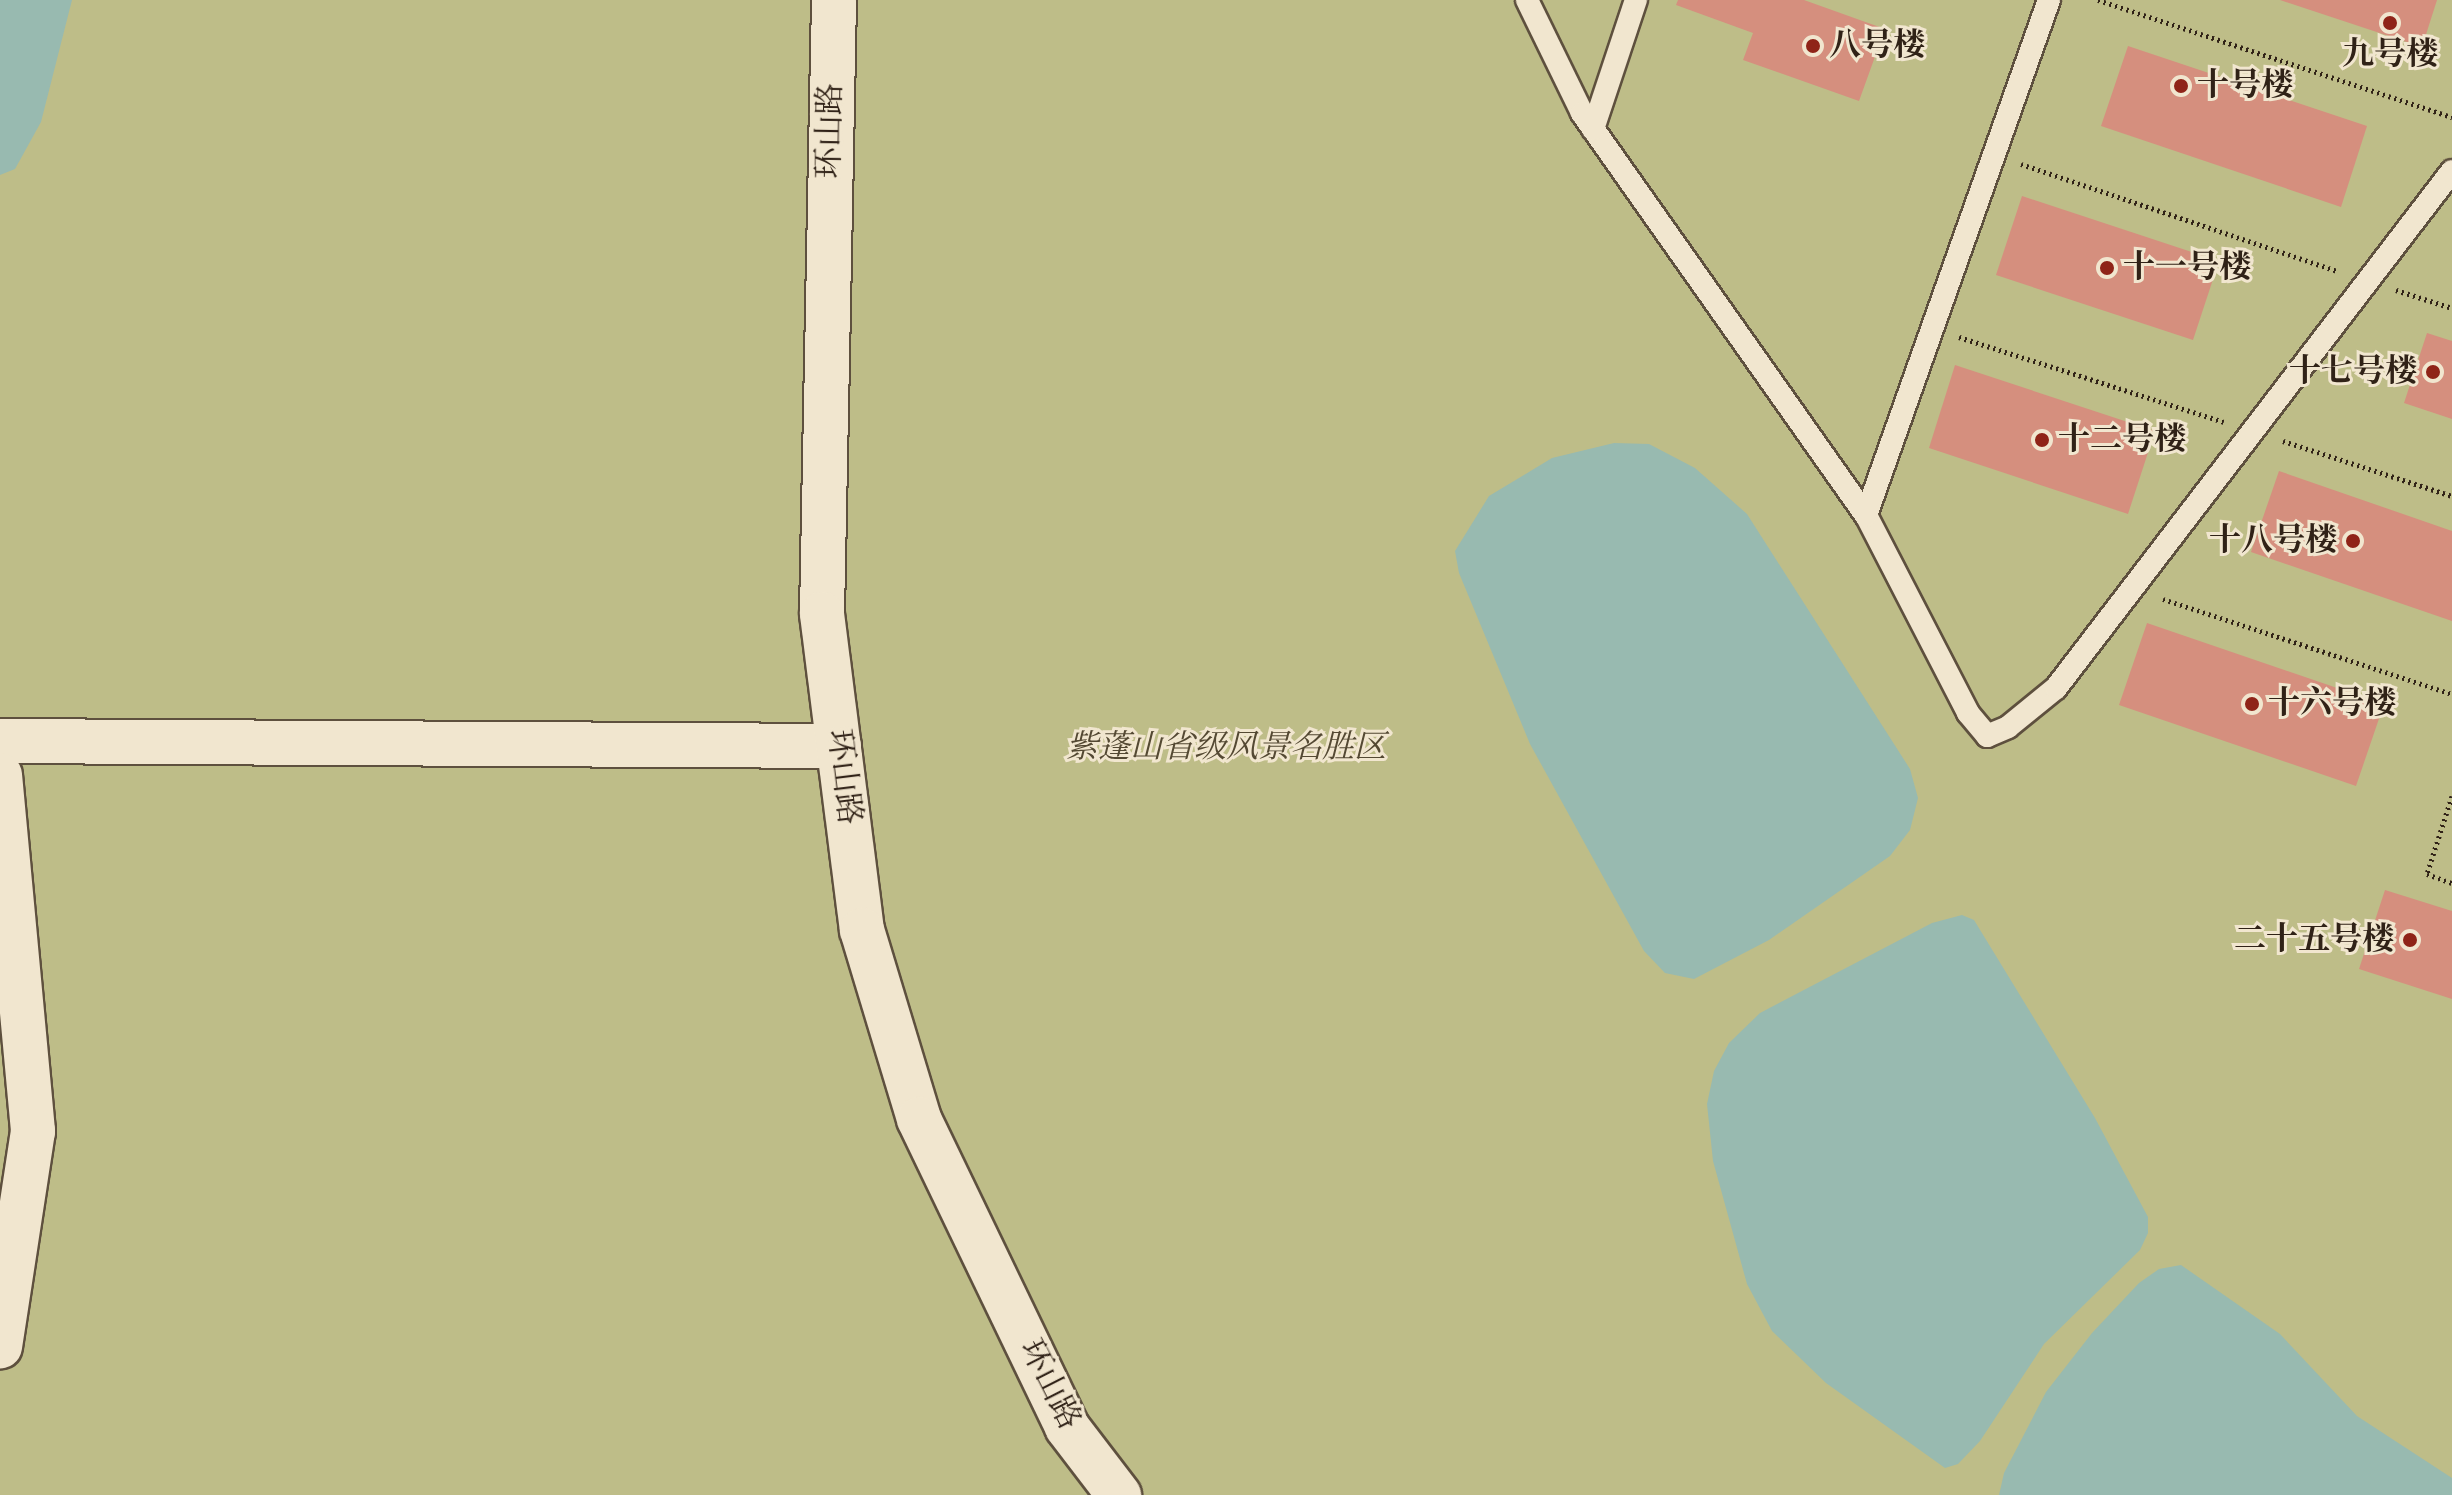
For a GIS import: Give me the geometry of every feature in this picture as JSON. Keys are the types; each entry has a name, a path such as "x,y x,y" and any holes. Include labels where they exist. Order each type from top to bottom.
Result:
{"main road":[{"name":"环山路","path":"834,0 822,614 862,930 919,1119 1067,1427 1119,1495"},
{"path":"0,741 839,746"},
{"path":"0,775 33,1131 0,1346"}],"lane":[{"path":"1527,0 1593,129 1866,515 1968,713 1987,736 2008,727 2056,688 2452,171"},
{"path":"1593,129 1636,0"},
{"path":"1866,515 2049,0"}],"path":[{"path":"2098,0 2452,117"},
{"path":"1993,155 2452,308"},
{"path":"1932,328 2452,496"},
{"path":"2132,589 2452,694"},
{"path":"2452,796 2427,874 2452,883"}],"green space":[{"name":"紫蓬山省级风景名胜区","path":"0,0 2452,0 2452,1495 0,1495"}],"water":[{"path":"0,0 72,0 41,122 15,169 0,175"},
{"path":"1614,443 1649,444 1695,468 1747,514 1910,769 1918,798 1910,830 1890,856 1769,940 1694,979 1665,973 1644,951 1530,744 1459,573 1455,551 1489,496 1552,458"},
{"path":"1962,915 1974,920 2095,1118 2148,1217 2148,1233 2140,1250 2044,1344 1980,1441 1958,1464 1945,1468 1826,1383 1772,1331 1747,1284 1713,1161 1707,1104 1714,1071 1729,1043 1760,1013 1932,923"},
{"path":"2181,1265 2280,1334 2357,1416 2452,1478 2452,1495 1999,1495 2004,1473 2046,1392 2092,1333 2139,1283 2159,1269"}],"building":[{"name":"八号楼","path":"1678,0 1804,0 1885,29 1859,101 1743,60 1753,33 1676,5"},
{"name":"九号楼","path":"2280,0 2437,0 2422,47"},
{"name":"十号楼","path":"2128,46 2367,126 2341,207 2101,126"},
{"name":"十一号楼","path":"2022,196 2219,261 2193,340 1996,275"},
{"name":"十七号楼","path":"2427,333 2452,341 2452,419 2404,403"},
{"name":"十二号楼","path":"1955,365 2155,431 2128,514 1929,448"},
{"name":"十八号楼","path":"2279,471 2452,531 2452,621 2251,552"},
{"name":"十六号楼","path":"2147,623 2384,704 2356,786 2119,705"},
{"name":"二十五号楼","path":"2385,890 2452,911 2452,999 2359,969"}],"place":[{"name":"九号楼","path":"2390,23"},
{"name":"八号楼","path":"1813,46"},
{"name":"十号楼","path":"2181,86"},
{"name":"十一号楼","path":"2107,268"},
{"name":"十七号楼","path":"2433,372"},
{"name":"十二号楼","path":"2042,440"},
{"name":"十八号楼","path":"2353,541"},
{"name":"十六号楼","path":"2252,704"},
{"name":"二十五号楼","path":"2410,940"}]}
